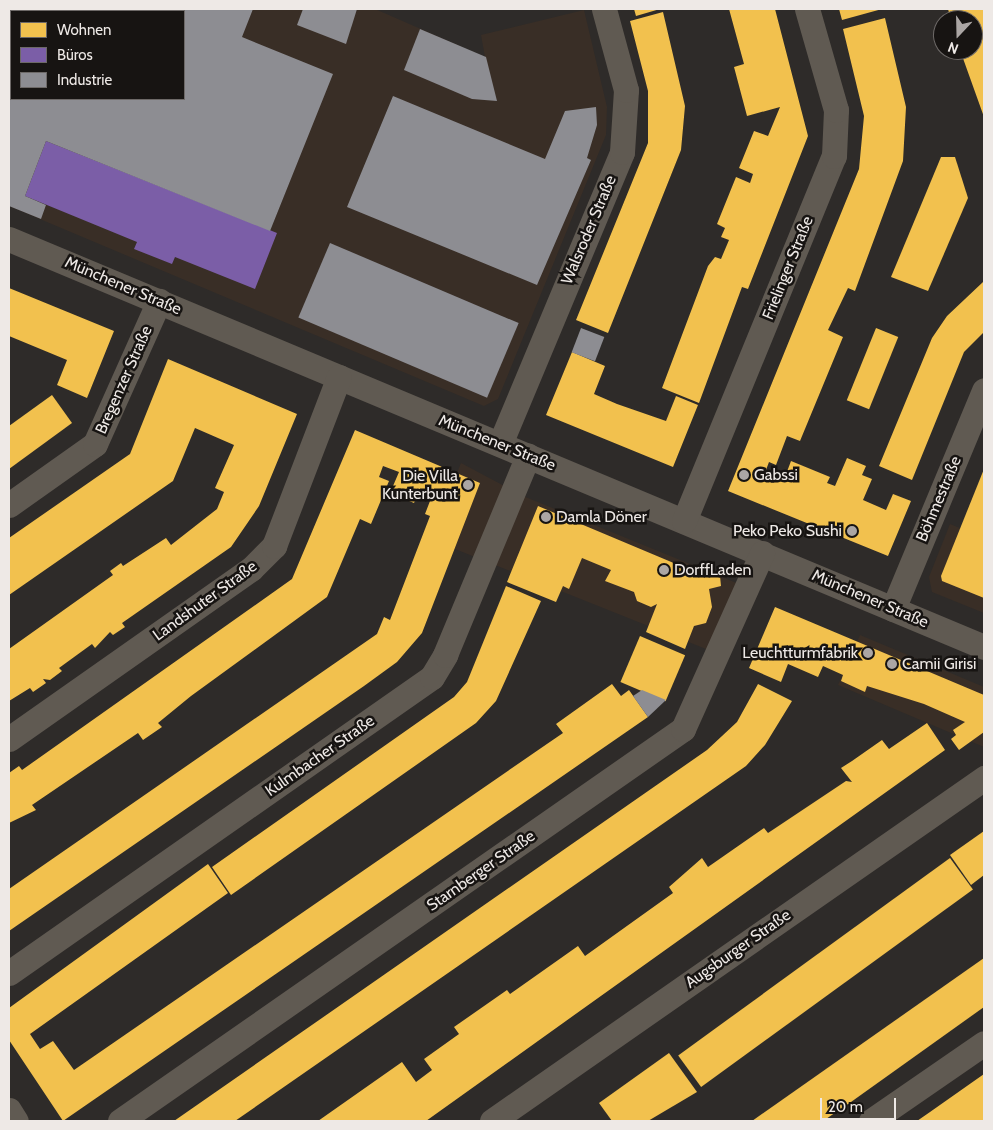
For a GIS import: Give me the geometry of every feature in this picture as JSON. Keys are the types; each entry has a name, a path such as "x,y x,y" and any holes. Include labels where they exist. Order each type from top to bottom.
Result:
{"street":[{"name":"Walsroder Straße","path":"500,444 622,152 626,90 604,9"},
{"name":"Frielinger Straße","path":"684,521 834,156 836,110 807,9"},
{"name":"Münchener Straße","path":"9,239 984,646"},
{"name":"Bregenzer Straße","path":"9,504 96,444 159,302"},
{"name":"Landshuter Straße","path":"9,739 252,570 274,546 339,377"},
{"name":"Böhmestraße","path":"893,609 984,390"},
{"name":"Kulmbacher Straße","path":"9,973 432,677 445,655 528,456"},
{"name":"Starnberger Straße","path":"120,1121 683,729 762,554"},
{"name":"Augsburger Straße","path":"492,1121 984,778"},
{"path":"872,1121 984,1043"},
{"path":"9,1110 16,1121"}],"shaded area":[{"path":"9,9 375,9 485,57 481,35 584,10 607,107 606,135 498,399 484,406 9,206"},
{"path":"461,463 523,496 744,586 716,653 430,539"},
{"path":"950,524 984,538 984,613 932,592 929,577"},
{"path":"860,635 984,687 984,747 838,685"}],"building: Wohnen":[{"path":"634,9 660,9 636,16"},
{"path":"729,9 775,9 808,136 748,289 742,287 699,403 662,388 708,266 715,257 721,259 729,240 721,237 725,228 717,224 736,177 750,183 753,174 739,168 754,131 768,136 780,107 747,116 734,67 744,64"},
{"path":"839,9 882,9 842,20"},
{"path":"984,9 984,117 964,60 983,60 983,10 948,10"},
{"path":"663,12 685,106 681,150 608,333 576,320 648,143 648,91 630,21"},
{"path":"885,18 906,107 903,161 855,291 848,288 828,330 843,337 800,441 787,436 776,465 769,462 766,470 785,477 791,461 830,477 827,483 835,486 847,458 866,466 862,475 872,479 863,500 886,510 893,494 911,501 888,556 728,491 859,169 864,116 843,29"},
{"path":"941,157 955,157 968,198 928,291 891,277"},
{"path":"983,282 984,332 964,352 912,480 879,466 932,338 947,316"},
{"path":"9,288 114,331 87,398 57,385 67,360 9,336"},
{"path":"876,328 898,337 869,409 847,400"},
{"path":"572,352 605,366 594,394 617,404 666,421 676,396 698,405 673,467 546,415"},
{"path":"168,359 297,414 259,506 231,547 122,623 125,627 113,635 110,632 95,648 92,644 59,668 62,671 50,680 43,679 46,683 33,692 30,688 9,701 9,649 113,575 110,571 121,563 123,566 166,538 171,545 217,509 224,492 215,488 234,445 195,428 173,481 9,595 9,538 130,454"},
{"path":"52,395 72,423 9,469 9,426"},
{"path":"355,430 480,483 422,633 397,662 364,686 9,931 9,889 377,634 384,617 390,620 430,516 425,514 430,501 417,496 414,503 390,493 399,472 383,466 379,477 389,481 371,524 360,519 327,597 191,696 158,723 162,727 143,740 138,733 32,805 36,810 9,823 9,773 19,766 22,770 292,579"},
{"path":"984,469 984,598 942,581 941,576"},
{"path":"538,506 707,577 720,576 721,586 709,589 712,607 706,623 694,626 685,649 646,632 657,604 651,607 637,601 634,592 605,581 611,570 582,558 569,589 563,586 556,602 507,582"},
{"path":"506,586 541,601 496,701 476,723 231,895 212,867 454,697 467,682"},
{"path":"775,607 984,695 984,732 959,750 951,739 956,735 953,730 965,722 924,704 867,686 865,692 841,681 843,675 823,666 818,677 788,664 781,682 749,668"},
{"path":"640,636 685,655 666,701 620,682"},
{"path":"612,684 621,696 629,690 648,717 63,1121 9,1040 9,1008 208,864 228,893 30,1034 40,1049 53,1041 74,1070 563,733 556,724"},
{"path":"758,684 792,701 765,745 746,766 235,1121 174,1121 707,750 737,722"},
{"path":"927,723 945,750 426,1121 318,1121 402,1062 416,1082 432,1070 424,1059 459,1034 454,1027 507,990 510,994 578,946 585,956 673,893 669,887 702,858 708,867 764,828 768,833 846,781 852,782 841,768 882,740 889,749"},
{"path":"984,831 984,875 971,885 950,855"},
{"path":"950,858 973,890 701,1087 678,1055"},
{"path":"984,958 984,1007 851,1102 823,1121 752,1121"},
{"path":"669,1053 697,1092 648,1121 612,1121 599,1103"},
{"path":"984,1074 984,1121 917,1121 930,1112"}],"building: Büros":[{"path":"46,141 277,233 255,289 175,257 172,264 134,249 137,242 25,196"}],"building: Industrie":[{"path":"9,9 253,9 242,37 333,74 270,231 46,141 25,196 46,205 41,219 9,206"},
{"path":"303,9 357,9 346,44 297,25"},
{"path":"420,29 486,57 497,101 472,99 404,70"},
{"path":"393,96 545,159 565,111 596,107 597,125 587,158 591,160 537,285 347,207"},
{"path":"330,243 519,323 487,398 298,318"},
{"path":"581,328 604,337 595,361 572,352"},
{"path":"642,690 666,700 648,717 633,696"}],"place":[{"name":"Gabssi","path":"744,475"},
{"name":"Die Villa Kunterbunt","path":"468,485"},
{"name":"Damla Döner","path":"546,517"},
{"name":"Peko Peko Sushi","path":"852,531"},
{"name":"DorffLaden","path":"664,570"},
{"name":"Leuchtturmfabrik","path":"868,653"},
{"name":"Camii Girisi","path":"892,664"}]}
